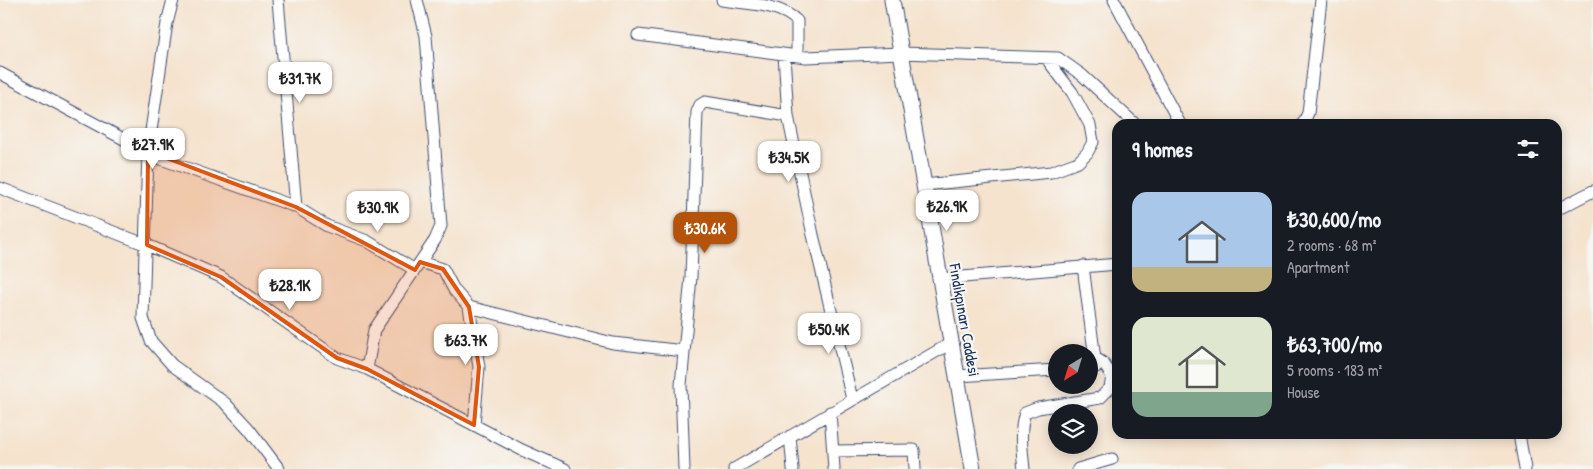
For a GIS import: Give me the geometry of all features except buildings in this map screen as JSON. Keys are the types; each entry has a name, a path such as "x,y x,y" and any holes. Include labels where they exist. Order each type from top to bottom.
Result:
{"main road":[{"name":"Fındıkpınarı Caddesi","path":"892,0 973,469"}],"street":[{"path":"174,0 167,23 148,151 147,245 143,318 151,341 172,365 225,403 249,429 278,469"},
{"path":"278,0 296,207"},
{"path":"368,369 374,330 436,240 441,226 426,36 417,0"},
{"path":"722,0 774,8 791,15 797,21 797,56"},
{"path":"1114,0 1177,119"},
{"path":"1305,119 1308,112 1321,0"},
{"path":"638,35 797,56 901,54 1058,58 1082,75 1130,119"},
{"path":"784,55 788,116 813,235 852,399"},
{"path":"924,185 1051,172 1078,162 1088,154 1093,142 1090,125 1072,92 1046,58"},
{"path":"0,73 161,159 296,207 327,226 367,241 418,266 443,269 454,290 469,307 479,367 474,425"},
{"path":"684,469 680,385 692,277 697,112 700,105 705,102 788,116"},
{"path":"0,188 147,245 221,277 337,358 368,369 474,425 565,469"},
{"path":"1562,207 1593,191"},
{"path":"939,279 1112,264"},
{"path":"1084,266 1090,344"},
{"path":"469,307 613,343 684,351"},
{"path":"734,469 951,342"},
{"path":"1024,469 1021,441 1022,421 1025,413 1038,408 1100,398 1110,388 1112,376 1103,363 1098,363"},
{"path":"957,376 1048,370"},
{"path":"830,412 834,469"},
{"path":"790,436 793,469"},
{"path":"1520,439 1525,469"},
{"path":"833,451 914,450 916,469"},
{"path":"1078,469 1112,460"}],"highlighted area":[{"path":"148,151 296,207 415,270 420,262 443,269 469,307 479,367 474,425 367,369 337,358 221,277 147,245"}]}
